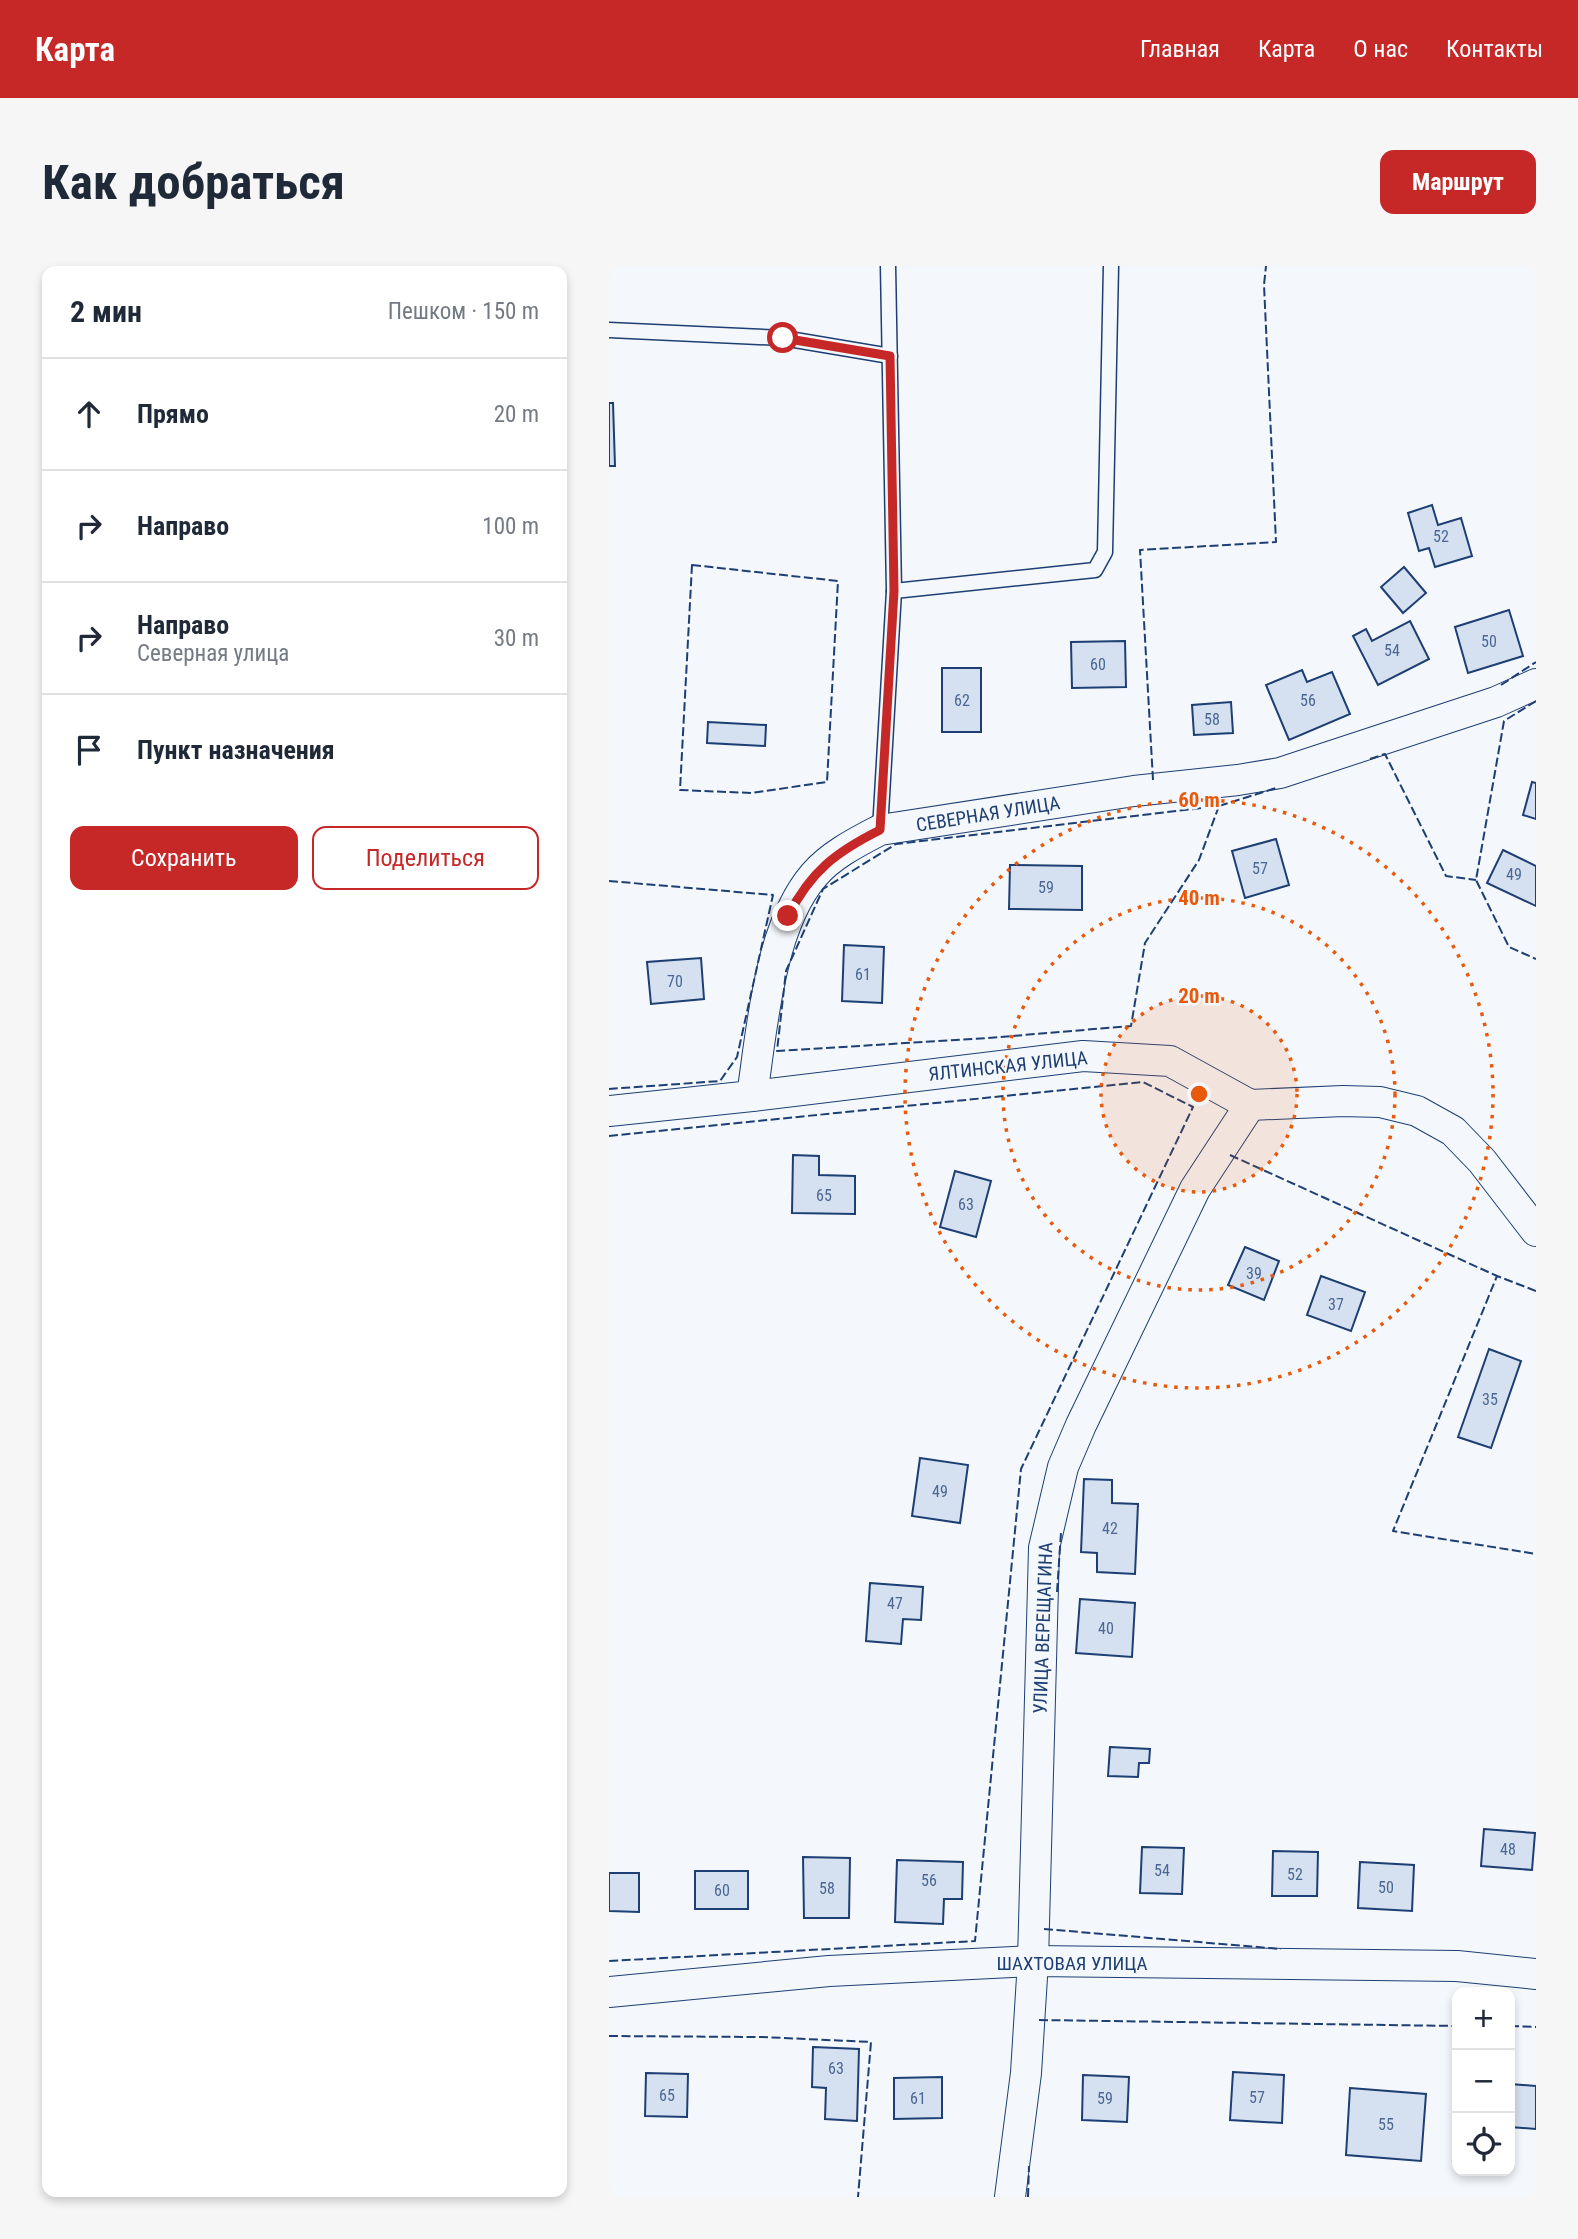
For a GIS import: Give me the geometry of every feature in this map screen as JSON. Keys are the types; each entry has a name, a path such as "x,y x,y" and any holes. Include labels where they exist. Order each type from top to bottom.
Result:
{"street":[{"name":"СЕВЕРНАЯ УЛИЦА","path":"752,1096 776,955 788,916 801,892 816,873 857,842 880,830 1121,793 1280,773 1496,702 1536,684"},
{"name":"ЯЛТИНСКАЯ УЛИЦА","path":"752,1096 1083,1056 1170,1061 1250,1105"},
{"path":"609,1111 752,1096"},
{"path":"1250,1105 1368,1101 1417,1111 1453,1131 1482,1161 1536,1231"},
{"name":"УЛИЦА ВЕРЕЩАГИНА","path":"1010,2197 1026,2073 1033,1961 1044,1548 1054,1502 1063,1467 1072,1446 1166,1246 1195,1189 1250,1105"},
{"name":"ШАХТОВАЯ УЛИЦА","path":"609,1992 829,1972 1033,1961 1457,1966 1536,1974"}],"lane":[{"path":"880,830 894,591 888,266"},
{"path":"894,591 1095,570 1105,552 1111,266"},
{"path":"609,330 783,338 890,356"}],"building":[{"path":"609,403 613,403 615,466 609,466"},
{"path":"1432,505 1438,525 1461,518 1472,556 1435,567 1429,548 1419,551 1408,513"},
{"path":"1404,567 1426,593 1403,613 1381,587"},
{"path":"1509,610 1523,656 1468,673 1455,627"},
{"path":"1410,621 1429,659 1378,685 1353,636 1366,629 1372,641"},
{"path":"1125,641 1126,687 1072,688 1071,642"},
{"path":"942,668 981,668 981,732 942,732"},
{"path":"1302,670 1307,682 1332,672 1350,714 1289,740 1266,685"},
{"path":"1231,702 1233,733 1194,735 1192,705"},
{"path":"708,722 766,725 765,746 707,743"},
{"path":"1532,782 1536,783 1536,819 1523,815"},
{"path":"1276,839 1289,885 1245,898 1232,851"},
{"path":"1503,850 1536,866 1536,906 1487,883"},
{"path":"1010,865 1082,866 1082,910 1009,909"},
{"path":"844,945 884,947 882,1003 842,1001"},
{"path":"701,958 704,999 651,1004 647,962"},
{"path":"793,1155 819,1156 819,1175 855,1176 855,1214 792,1213"},
{"path":"955,1171 991,1181 976,1237 940,1227"},
{"path":"1245,1247 1279,1261 1264,1300 1228,1285"},
{"path":"1321,1276 1365,1292 1351,1331 1307,1315"},
{"path":"1489,1349 1521,1361 1491,1448 1458,1437"},
{"path":"920,1458 968,1465 960,1523 912,1516"},
{"path":"1084,1479 1112,1480 1112,1503 1138,1504 1135,1574 1097,1572 1097,1553 1081,1552"},
{"path":"870,1583 923,1587 921,1620 903,1619 901,1644 866,1641"},
{"path":"1080,1599 1135,1603 1132,1657 1076,1653"},
{"path":"1110,1747 1150,1749 1149,1763 1139,1763 1138,1777 1108,1776"},
{"path":"1484,1829 1535,1833 1532,1870 1481,1866"},
{"path":"1142,1847 1184,1848 1182,1894 1140,1893"},
{"path":"1273,1851 1318,1852 1317,1896 1272,1896"},
{"path":"803,1857 850,1858 849,1918 804,1918"},
{"path":"897,1860 963,1862 962,1899 944,1899 943,1924 895,1922"},
{"path":"1360,1862 1414,1865 1412,1911 1358,1908"},
{"path":"695,1871 748,1871 748,1909 695,1909"},
{"path":"609,1873 639,1873 639,1912 609,1911"},
{"path":"813,2047 859,2049 857,2121 825,2119 826,2088 812,2087"},
{"path":"1233,2072 1284,2075 1282,2123 1230,2120"},
{"path":"646,2073 688,2074 687,2117 645,2116"},
{"path":"1083,2075 1129,2077 1127,2122 1082,2120"},
{"path":"942,2077 942,2118 894,2119 894,2078"},
{"path":"1515,2084 1536,2086 1536,2129 1515,2127"},
{"path":"1350,2088 1426,2094 1421,2161 1346,2155"}],"fence":[{"path":"1153,780 1140,550 1276,542 1264,285 1266,266"},
{"path":"692,565 838,581 827,782 751,793 680,790 692,565"},
{"path":"1501,685 1536,662"},
{"path":"1536,701 1504,721 1476,880 1509,947 1536,959"},
{"path":"1370,759 1385,754 1446,876 1476,880"},
{"path":"1219,806 1276,788"},
{"path":"1219,806 1199,860 1145,943 1131,1026 777,1051 786,971 823,889 896,844 1219,806"},
{"path":"609,881 773,895 737,1057 720,1081 609,1089"},
{"path":"609,1136 1143,1082 1193,1107 1021,1469 975,1941 609,1961"},
{"path":"1230,1155 1497,1276"},
{"path":"1536,1291 1497,1276 1393,1531 1536,1554"},
{"path":"1057,1592 1061,1533"},
{"path":"1044,1929 1281,1949"},
{"path":"1039,2020 1452,2026"},
{"path":"1515,2026 1536,2027"},
{"path":"609,2036 762,2037 871,2042 858,2197"},
{"path":"1028,2197 1029,2166"}],"route":[{"path":"783,338 890,356 894,591 880,830 857,842 816,873 801,892 788,916"}]}
